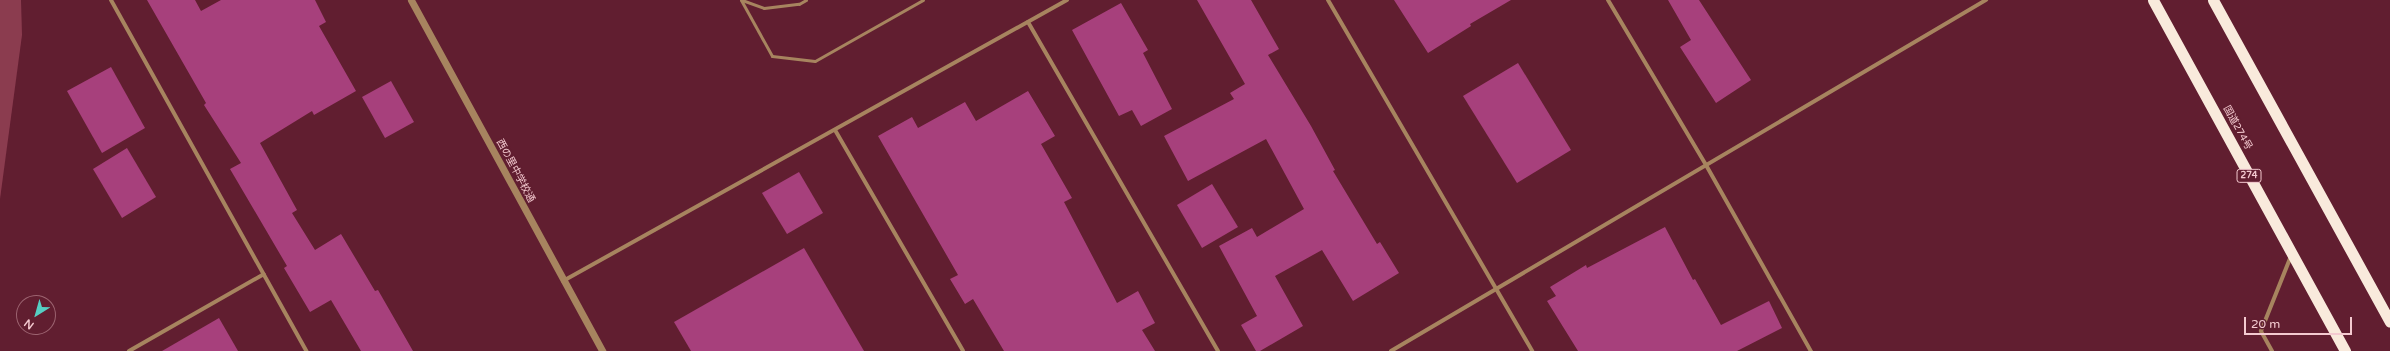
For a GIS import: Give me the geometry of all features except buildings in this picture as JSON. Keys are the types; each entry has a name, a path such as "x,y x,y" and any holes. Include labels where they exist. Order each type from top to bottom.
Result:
{"highway":[{"name":"国道274号","path":"2153,0 2346,351"},
{"path":"2213,0 2390,322"}],"street":[{"path":"111,0 306,351"},
{"name":"西の里中学校通","path":"411,0 602,351"},
{"path":"563,281 1067,0"},
{"path":"1328,0 1497,288 1532,351"},
{"path":"1608,0 1706,165 1811,351"},
{"path":"1391,351 1986,0"},
{"path":"1028,22 1218,351"},
{"path":"835,130 963,351"},
{"path":"2272,351 2261,331 2292,254"},
{"path":"129,351 264,274"}],"lane":[{"path":"742,0 764,8 799,4 806,0"},
{"path":"742,0 772,56 815,61 923,0"}],"shaded area":[{"path":"0,0 21,0 22,35 0,199"}]}
